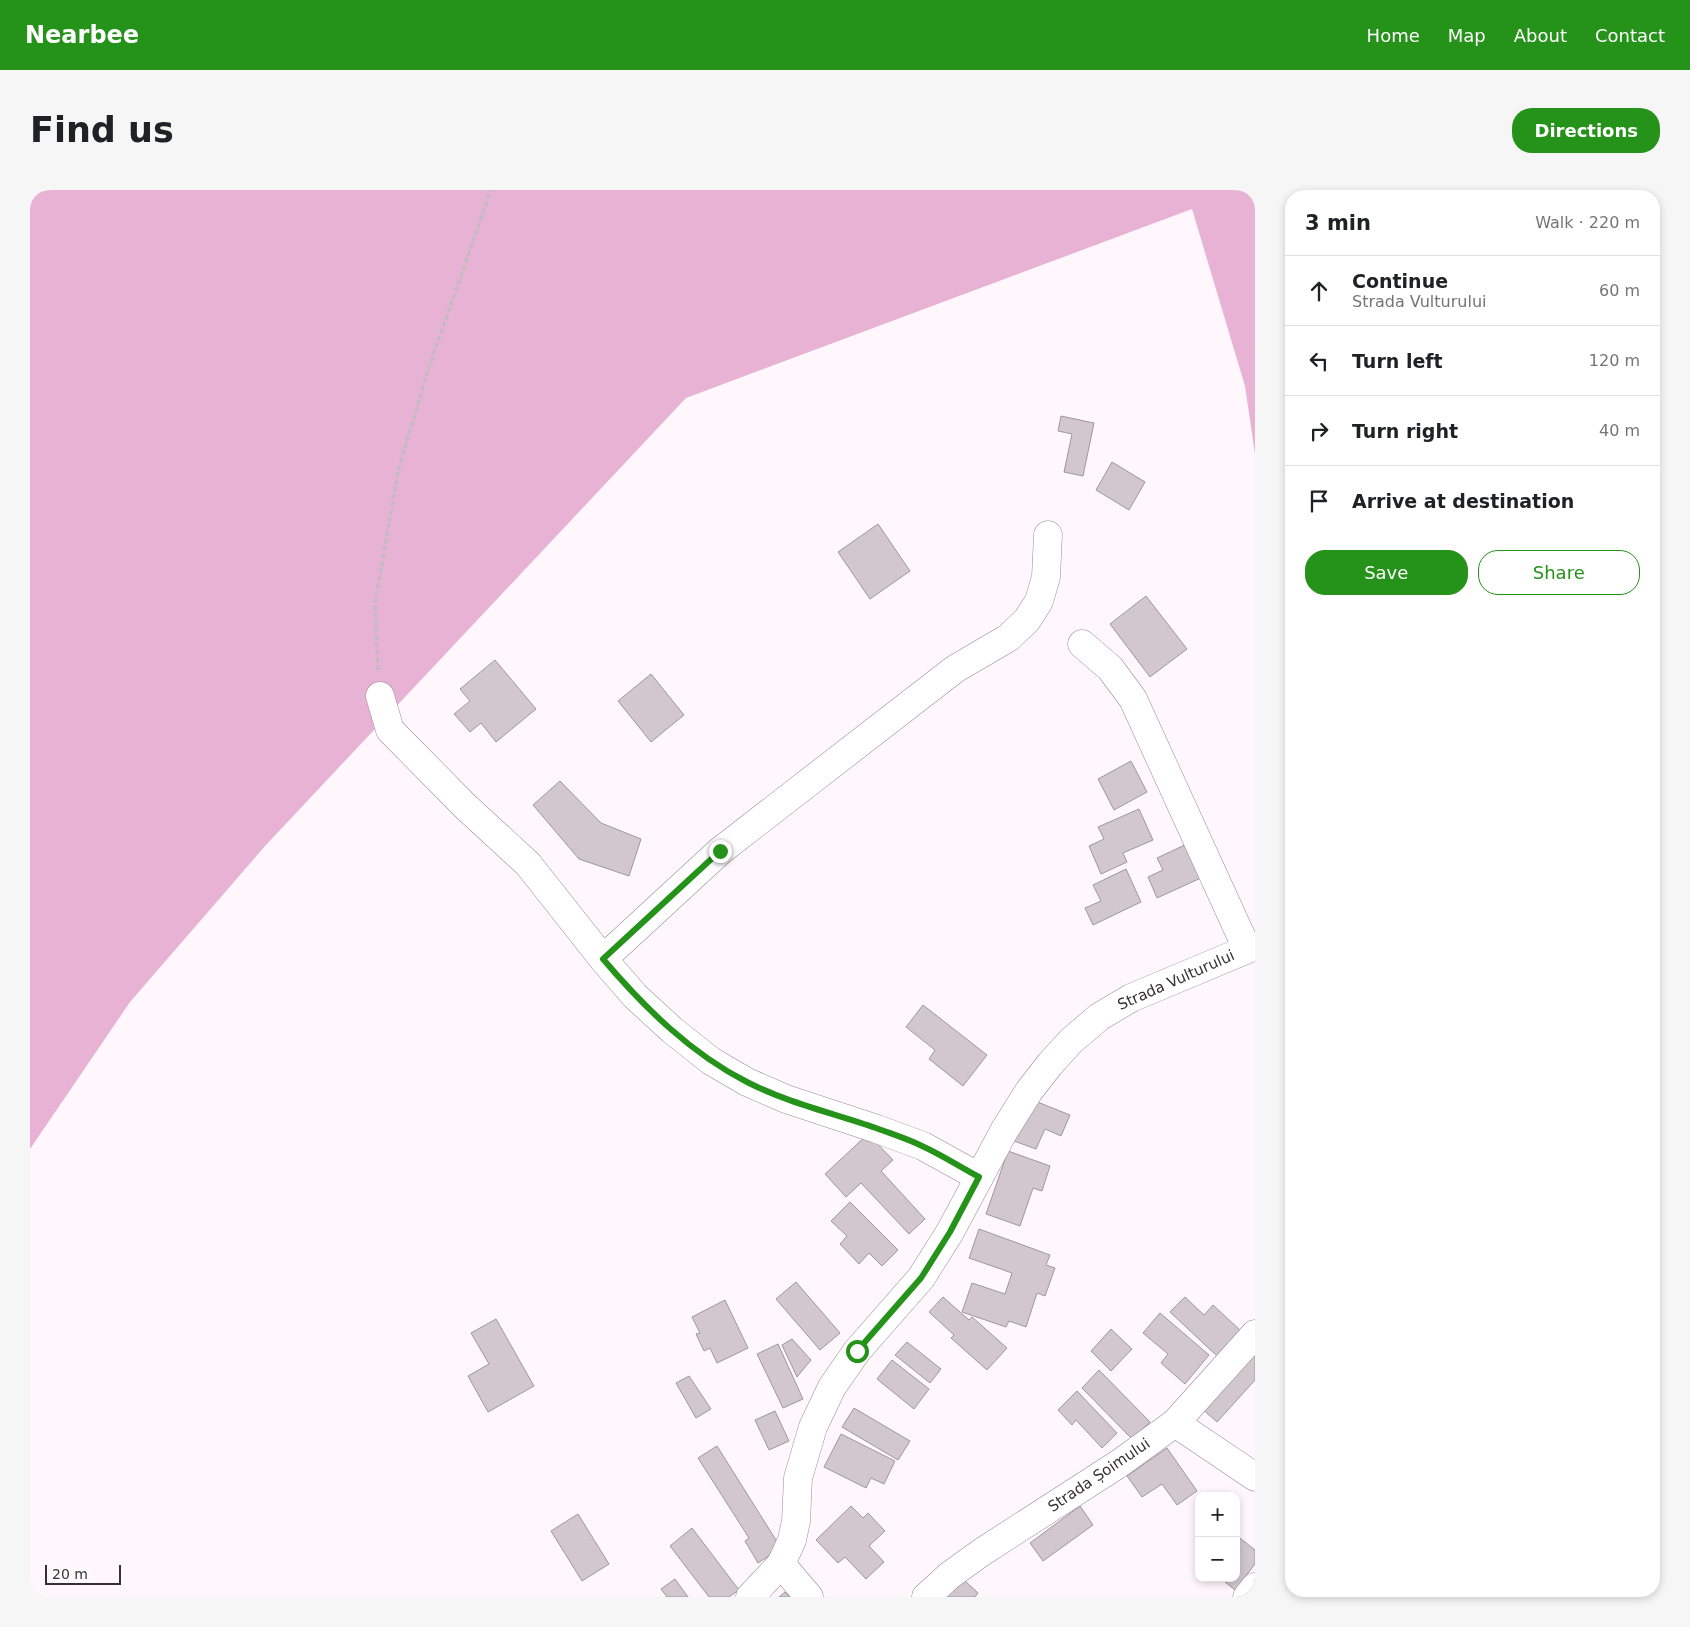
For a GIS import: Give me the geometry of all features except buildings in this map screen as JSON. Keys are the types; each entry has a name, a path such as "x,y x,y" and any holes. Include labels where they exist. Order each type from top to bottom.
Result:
{"street":[{"path":"603,959 720,851 955,669 1008,638 1028,620 1039,601 1046,577 1048,535"},
{"path":"1082,644 1110,668 1133,699 1251,948"},
{"path":"380,696 390,730 465,806 528,864 603,959 635,996 710,1061 747,1082 786,1099 923,1146 979,1177"},
{"name":"Strada Vulturului","path":"750,1597 781,1564 792,1540 796,1521 798,1478 813,1427 832,1387 857,1351 921,1278 950,1232 1004,1131 1029,1091 1050,1064 1100,1016 1131,998 1251,948"},
{"name":"Strada Șoimului","path":"926,1597 950,1575 982,1552 1120,1463 1175,1422 1255,1334"},
{"path":"1175,1422 1255,1477"},
{"path":"781,1564 809,1597"},
{"path":"1247,1597 1255,1587"}],"path":[{"path":"380,696 375,604 398,471 428,370 491,190"}],"shaded area":[{"path":"30,190 1255,190 1255,454 1245,386 1192,209 686,398 265,846 130,1002 30,1149"}],"route":[{"path":"720,851 603,959 635,996 710,1061 747,1082 786,1099 923,1146 979,1177 950,1232 921,1278 857,1351"}]}
